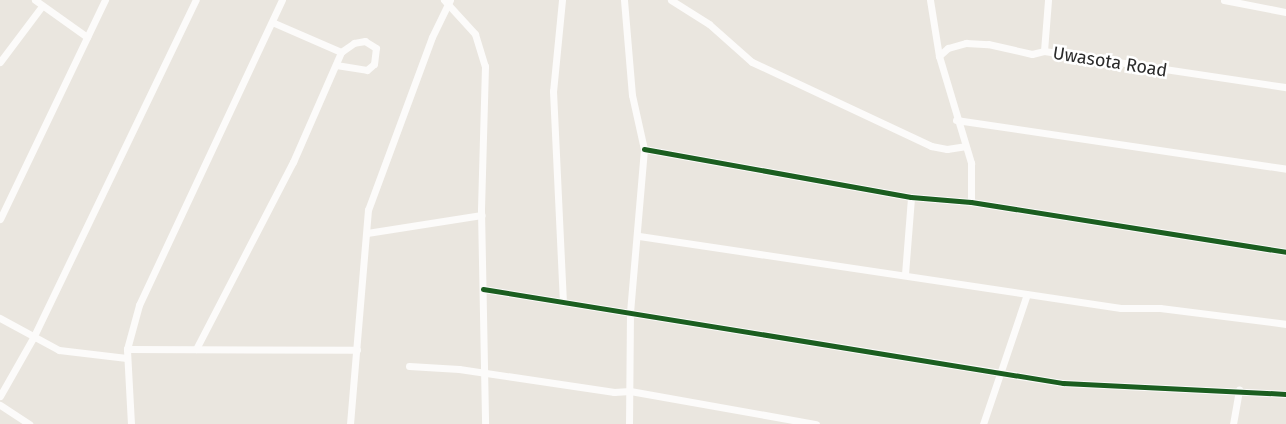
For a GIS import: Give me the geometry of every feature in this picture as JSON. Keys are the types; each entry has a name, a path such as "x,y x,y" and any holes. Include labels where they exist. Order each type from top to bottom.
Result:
{"street":[{"path":"35,0 87,37"},
{"path":"0,218 105,0"},
{"path":"0,396 33,338 196,0"},
{"path":"130,424 127,349 139,305 282,0"},
{"path":"562,0 553,91 563,302"},
{"path":"624,0 632,94 644,149 639,236 630,312 629,424"},
{"path":"671,0 709,24 752,62 932,146 947,149 965,146"},
{"path":"930,0 939,56 956,120 971,163 971,202"},
{"path":"1044,51 1048,0"},
{"path":"1224,0 1286,12"},
{"path":"350,424 371,197 447,1 475,34 485,66 482,215 486,424"},
{"path":"0,62 42,6"},
{"path":"272,22 341,52"},
{"path":"196,349 293,162 341,52 354,43 366,41 376,48 374,64 368,70 336,65"},
{"name":"Uwasota Road","path":"939,56 948,48 966,43 988,44 1032,54 1044,51 1286,87"},
{"path":"956,120 1286,169"},
{"path":"644,149 912,197 971,202 1286,252"},
{"path":"905,274 912,197"},
{"path":"367,233 482,215"},
{"path":"639,236 905,274 1121,308 1160,308 1286,324"},
{"path":"483,289 1063,383 1239,390 1286,394"},
{"path":"983,424 1027,294"},
{"path":"0,318 33,338 59,350 127,358"},
{"path":"127,349 357,350"},
{"path":"409,366 485,373 614,392 630,391 816,424"},
{"path":"1233,424 1239,390"},
{"path":"0,406 29,424"}],"cycle path":[{"path":"644,149 911,197 971,202 1286,252"},
{"path":"483,289 1063,383 1286,394"}]}
